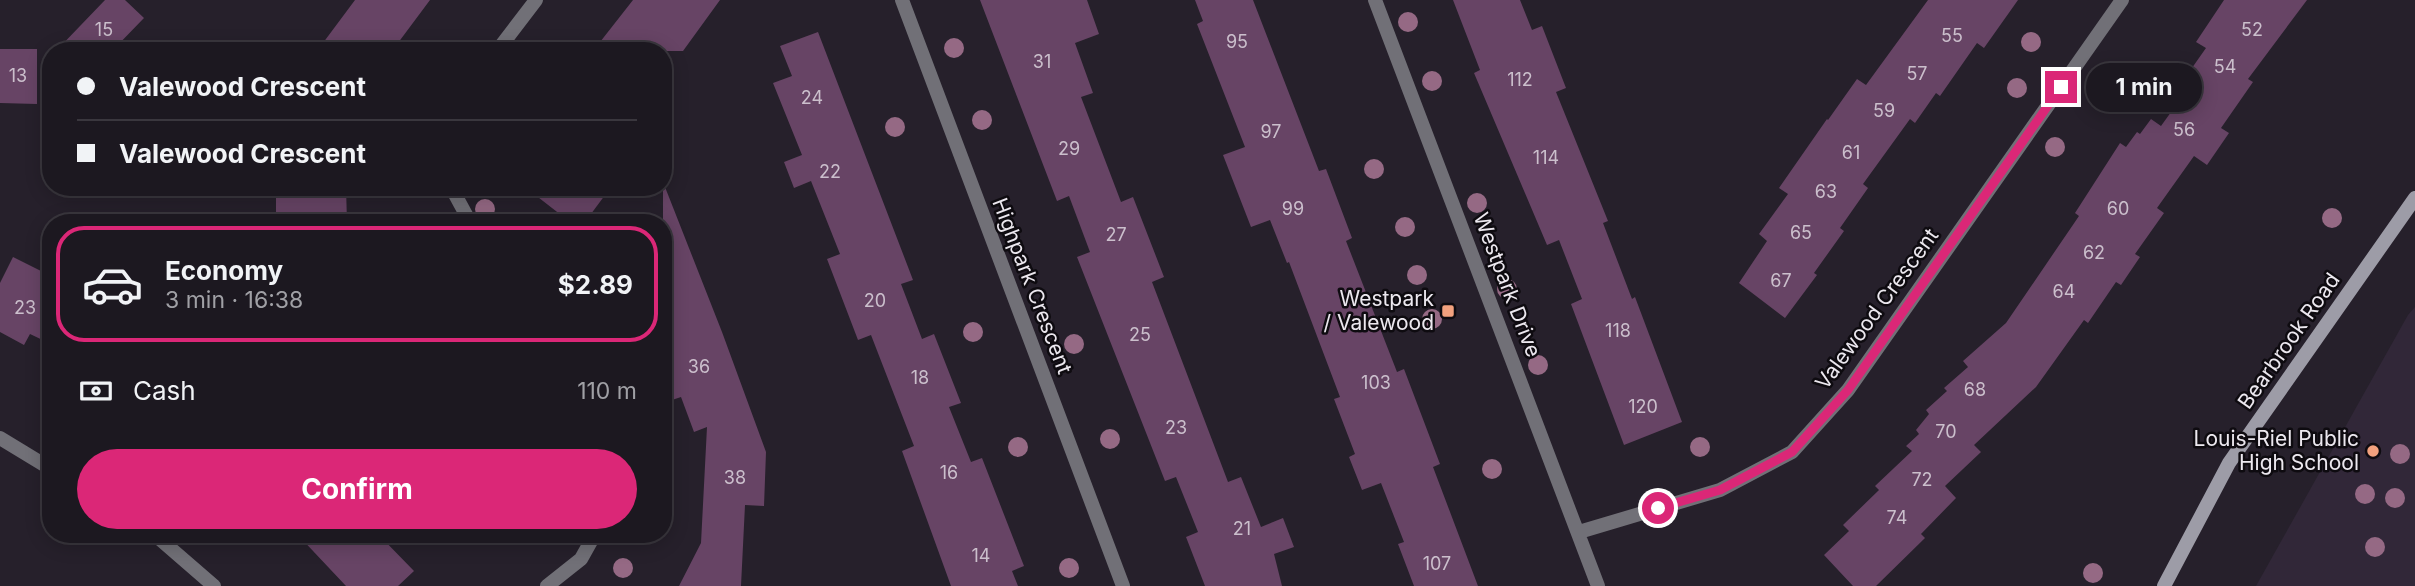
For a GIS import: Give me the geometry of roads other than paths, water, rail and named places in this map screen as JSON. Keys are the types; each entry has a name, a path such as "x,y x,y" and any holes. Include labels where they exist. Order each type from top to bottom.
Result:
{"street":[{"path":"504,42 536,0"},
{"name":"Highpark Crescent","path":"902,0 1123,586"},
{"name":"Westpark Drive","path":"1375,0 1598,586"},
{"name":"Valewood Crescent","path":"1579,532 1720,490 1792,452 1848,390 2122,0"},
{"path":"456,196 466,214"},
{"name":"Bearbrook Road","path":"2164,586 2229,463 2415,198"},
{"path":"0,438 42,464"},
{"path":"164,543 214,586"},
{"path":"547,586 581,559 590,543"}],"place":[{"name":"Westpark / Valewood","path":"1448,311"},
{"name":"Louis-Riel Public High School","path":"2373,451"}]}
